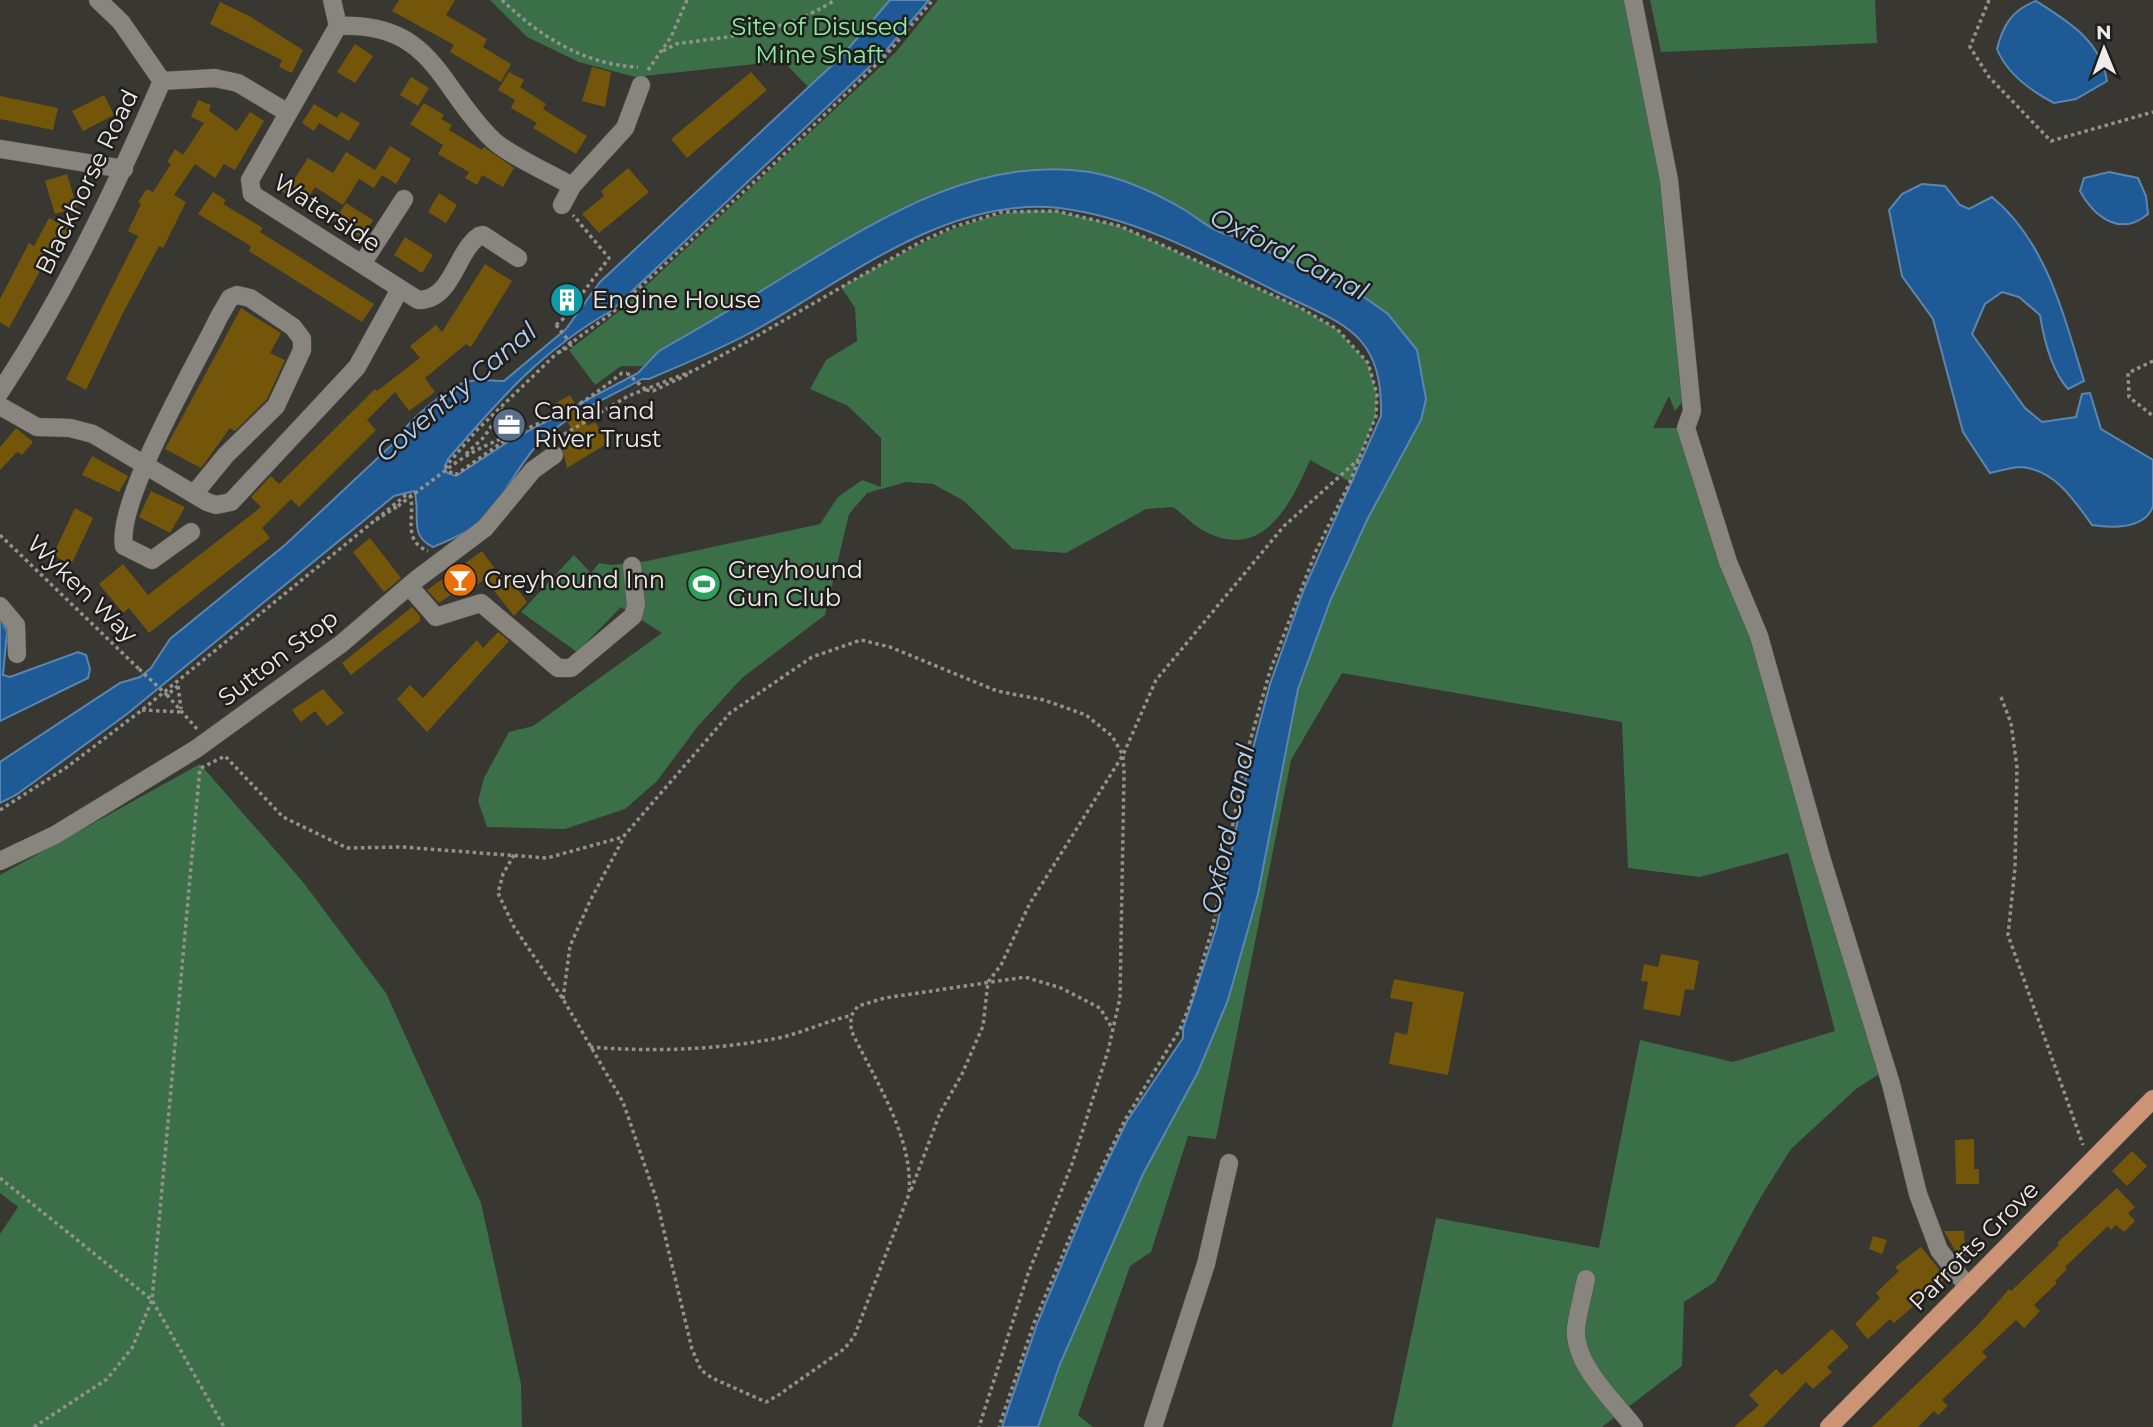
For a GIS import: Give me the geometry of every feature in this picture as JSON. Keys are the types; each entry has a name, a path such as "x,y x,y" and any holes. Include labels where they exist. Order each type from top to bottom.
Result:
{"main road":[{"name":"Parrotts Grove","path":"1829,1427 2153,1099"}],"street":[{"name":"Blackhorse Road","path":"0,392 57,302 124,169 162,81 121,22 98,0"},
{"path":"332,0 338,26 359,25 401,37 435,63 494,141 572,186"},
{"path":"1633,0 1669,180 1692,411 1686,428 1728,562 1759,636 1821,858 1891,1084 1918,1194 1939,1250 1968,1287"},
{"name":"Waterside","path":"338,26 250,180 252,194 418,300 427,300 442,290 479,236 518,258"},
{"path":"162,81 215,78 239,83 288,113"},
{"path":"562,205 572,186 625,128 641,85"},
{"path":"0,149 124,169"},
{"path":"362,264 404,199"},
{"path":"0,406 37,427 70,428 93,433 200,498 216,505 232,502 357,367 400,289"},
{"path":"191,533 152,560 124,546 122,532 145,465 230,298 237,295 250,298 293,327 302,339 302,350 276,406 226,455 200,498"},
{"name":"Sutton Stop","path":"0,861 55,835 196,749 341,644 409,586 492,523 551,449"},
{"path":"409,586 436,617 481,603 558,668 571,668 633,616 636,605 632,566"},
{"path":"0,606 16,625 17,654"},
{"path":"1153,1427 1206,1265 1229,1163"},
{"path":"1586,1279 1576,1330 1578,1342 1597,1380 1634,1427"}],"path":[{"path":"502,0 534,29 586,58 622,66 649,68"},
{"path":"641,85 649,68 663,51 687,0"},
{"path":"663,51 676,44 770,30 805,19 835,0"},
{"path":"933,0 885,56 760,177 612,313 556,354 447,462 448,470 457,474 510,437 598,394 622,373 627,373 646,390 653,391 679,381 953,227 1002,212 1056,211 1120,226 1288,302 1337,329 1368,363 1377,394 1376,416 1316,551 1270,671 1247,752 1213,926 1191,1002 1180,1029 1125,1119 1083,1206 1034,1323 999,1427"},
{"path":"1989,0 1970,47 1989,77 2051,141 2153,112"},
{"path":"556,354 572,345 556,325 609,258 562,205"},
{"path":"2153,361 2128,373 2129,397 2153,416"},
{"path":"551,449 628,396 695,370"},
{"path":"460,460 484,437 506,405"},
{"path":"365,526 487,443 510,437"},
{"path":"514,855 503,874 498,892 514,927 563,999 622,1102 656,1198 692,1349 701,1370 755,1400 766,1402 844,1349 854,1337 940,1113 962,1074 983,1026 988,982 1001,965 1030,903 1122,755 1156,680 1284,526 1360,457"},
{"path":"0,810 67,767 142,710 393,503 410,495 409,532 420,548 432,553"},
{"name":"Wyken Way","path":"0,535 167,695 181,712"},
{"path":"563,999 570,946 623,837 730,713 812,657 860,640 890,647 996,691 1044,700 1086,715 1102,725 1122,755 1120,998 1072,1164 1028,1274 979,1427"},
{"path":"142,710 181,712 179,678"},
{"path":"167,695 178,685"},
{"path":"2001,697 2011,723 2017,767 2015,869 2008,935 2085,1147"},
{"path":"34,1427 107,1379 132,1348 152,1300 166,1118 201,768 196,761 196,749"},
{"path":"201,768 225,756 283,817 347,848 402,847 547,858 623,837"},
{"path":"909,1194 911,1175 904,1149 889,1107 851,1030 851,1016 858,1006 885,998 1025,977 1061,988 1100,1008 1112,1028"},
{"path":"590,1047 679,1049 742,1044 782,1037 851,1016"},
{"path":"0,1178 152,1300 224,1427"}],"green space":[{"name":"Site of Disused Mine Shaft","path":"490,0 910,0 818,97 783,61 635,77 579,62 527,37"},
{"path":"938,0 1627,0 1665,191 1685,398 1675,411 1669,396 1653,428 1686,428 1887,1069 1856,1089 1791,1149 1759,1200 1715,1282 1684,1302 1682,1366 1602,1427 1392,1427 1436,1218 1599,1248 1640,1040 1733,1062 1835,1031 1788,853 1700,877 1628,868 1622,722 1342,673 1291,760 1216,1139 1188,1136 1151,1252 1130,1266 1078,1415 1093,1427 1038,1427 1060,1364 1143,1174 1188,1091 1227,1000 1258,894 1298,689 1331,599 1368,518 1421,420 1364,295 1219,232 1183,209 1138,187 1090,172 1050,169 1010,173 972,181 898,211 659,351 643,366 621,366 595,385 569,350 618,312 895,53"},
{"path":"1650,0 1875,0 1877,43 1661,52"},
{"path":"1031,210 1056,211 1120,226 1299,307 1337,329 1368,363 1377,394 1376,416 1350,482 1310,460 1283,510 1272,524 1258,534 1242,539 1224,539 1200,529 1173,507 1146,509 1066,553 1013,549 964,501 933,484 906,482 867,493 849,514 825,615 742,678 698,726 657,781 625,809 565,829 487,827 478,801 484,778 509,732 533,726 662,633 621,607 577,652 521,612 574,555 591,573 599,563 612,565 647,561 820,524 838,497 862,480 881,487 881,438 848,406 810,389 826,360 857,341 855,308 841,287 910,249 956,228 1005,214"},
{"path":"200,764 303,882 386,993 481,1203 521,1384 522,1427 0,1427 0,1234 18,1207 0,1193 0,875"}],"water":[{"name":"Coventry Canal","path":"890,0 929,0 883,54 611,311 564,342 523,378 448,459 445,467 447,473 456,476 511,440 638,373 659,351 899,211 972,181 1010,173 1050,169 1090,172 1138,186 1219,232 1354,290 1388,314 1417,350 1426,399 1421,420 1368,518 1331,599 1298,689 1258,894 1228,1000 1198,1072 1143,1174 1060,1364 1038,1427 1002,1427 1037,1324 1086,1206 1127,1121 1183,1038 1183,1029 1217,926 1248,767 1270,684 1304,589 1381,416 1380,388 1375,365 1354,334 1339,323 1170,240 1143,229 1087,213 1059,208 1018,208 978,215 939,227 864,264 746,335 649,379 642,379 561,424 538,444 488,512 458,536 433,547 425,542 418,530 414,491 394,496 127,714 16,795 0,803 0,762 120,683 140,677 151,668 170,639 285,545 441,397 470,381 504,381 566,329 600,282 842,56"},
{"path":"2036,1 2071,25 2091,44 2104,67 2107,81 2076,99 2054,103 2013,74 1997,49 1999,40 2010,19"},
{"path":"2109,172 2138,178 2146,196 2148,214 2138,221 2119,224 2093,209 2080,191 2084,178"},
{"path":"1922,184 1945,186 1960,205 1969,209 1992,197 2011,215 2027,236 2040,258 2061,307 2084,381 2068,389 2049,354 2040,315 2019,297 2002,292 1985,304 1972,334 2025,408 2042,422 2076,417 2082,394 2090,393 2101,429 2153,460 2153,506 2143,520 2117,527 2092,525 2063,488 2045,474 2022,467 1990,473 1963,432 1933,319 1902,276 1889,210 1902,194"},
{"path":"0,617 7,632 3,675 10,677 78,652 86,655 90,669 88,678 0,721"}],"building":[{"path":"399,0 455,0 446,15 487,39 483,47 511,64 501,82 450,52 454,45 392,11"},
{"path":"220,2 251,17 303,50 292,73 279,67 282,60 210,24"},
{"path":"355,44 373,56 355,83 337,72"},
{"path":"592,67 611,72 605,107 582,101"},
{"path":"509,72 524,80 520,87 546,104 543,109 587,136 576,154 533,128 537,123 511,108 515,100 498,90"},
{"path":"751,72 767,90 687,158 671,139"},
{"path":"411,77 429,88 418,106 400,95"},
{"path":"104,95 114,115 83,131 72,111"},
{"path":"0,96 58,108 53,130 0,119"},
{"path":"198,100 211,105 209,111 237,131 250,112 264,121 235,170 224,164 215,178 195,164 174,195 186,202 163,248 159,246 124,311 86,390 66,379 138,236 128,231 141,204 138,202 147,189 153,192 171,164 167,162 175,149 183,155 204,123 191,117"},
{"path":"424,103 444,115 441,119 452,125 449,130 482,150 484,147 514,168 503,187 482,175 477,185 465,178 469,172 438,154 443,145 410,124"},
{"path":"314,104 337,118 341,112 360,123 349,141 319,123 314,131 302,123"},
{"path":"390,146 411,159 396,184 382,175 374,188 359,179 343,205 315,187 304,205 281,191 290,178 294,180 308,158 333,173 346,152 375,170"},
{"path":"628,168 649,192 599,233 582,214 604,196 601,191"},
{"path":"67,174 77,208 55,214 45,181"},
{"path":"213,192 226,200 223,204 263,228 260,232 374,304 362,322 249,251 251,246 198,214"},
{"path":"439,193 457,205 446,223 428,212"},
{"path":"346,203 373,220 362,238 334,221"},
{"path":"49,218 70,228 61,244 56,241 9,328 0,322 0,299 29,243 34,246"},
{"path":"405,237 433,255 422,273 394,255"},
{"path":"485,264 512,281 471,347 466,344 425,378 435,392 409,411 395,392 367,420 376,430 299,507 291,499 262,528 270,538 149,633 129,608 123,613 99,584 123,564 148,595 261,507 251,497 271,476 279,484 375,389 377,391 420,358 410,346 436,325 442,332"},
{"path":"241,308 281,333 270,353 285,360 267,399 235,431 230,428 201,468 165,449"},
{"path":"570,395 588,426 595,422 608,443 567,468 562,447 577,438 556,403"},
{"name":"Canal and River Trust","path":"510,415 519,426 507,435 499,423"},
{"path":"16,428 33,442 22,455 17,452 0,470 0,447"},
{"path":"92,456 128,476 119,492 82,475"},
{"path":"151,491 185,507 170,533 139,517"},
{"path":"75,508 93,518 71,565 53,555"},
{"path":"370,538 401,578 384,592 353,552"},
{"name":"Greyhound Inn","path":"482,551 501,577 506,573 527,602 514,616 485,579 465,593 462,587 439,603 427,590"},
{"path":"412,607 420,616 420,621 351,675 342,663"},
{"path":"498,632 509,641 427,732 397,699 410,685 423,698 477,640 483,648"},
{"path":"323,689 344,713 327,726 315,711 301,722 292,710"},
{"path":"1661,954 1699,961 1694,990 1685,989 1680,1016 1643,1009 1648,982 1641,981 1644,964 1658,967"},
{"path":"1394,979 1464,992 1448,1075 1389,1064 1395,1032 1407,1035 1413,1002 1390,998"},
{"path":"1974,1139 1974,1169 1979,1169 1979,1184 1956,1184 1955,1140"},
{"path":"2132,1151 2147,1166 2127,1186 2112,1171"},
{"path":"2117,1188 2135,1207 2128,1213 2135,1221 2124,1232 2116,1225 2111,1230 2108,1226 2065,1267 2067,1269 2055,1281 2057,1283 2034,1305 2040,1311 2024,1328 2016,1320 1982,1352 1987,1357 1942,1400 1948,1406 1938,1415 1934,1411 1918,1427 1872,1427 1979,1324 2009,1289 2011,1291 2059,1245 2057,1243"},
{"path":"1944,1231 1964,1231 1965,1256 1958,1256"},
{"path":"1873,1236 1887,1240 1882,1254 1869,1249"},
{"path":"1921,1247 1946,1278 1894,1323 1890,1319 1868,1339 1855,1324 1880,1298 1876,1293 1899,1271 1895,1267"},
{"path":"1832,1329 1849,1347 1827,1367 1832,1372 1813,1389 1806,1382 1763,1427 1734,1427 1759,1405 1749,1395 1776,1369 1782,1375"}],"place":[{"name":"Engine House","path":"567,300"},
{"name":"Canal and River Trust","path":"509,425"},
{"name":"Greyhound Inn","path":"460,580"},
{"name":"Greyhound Gun Club","path":"704,584"}],"water label":[{"name":"Oxford Canal","path":"1289,254"},
{"name":"Oxford Canal","path":"1228,829"}]}
